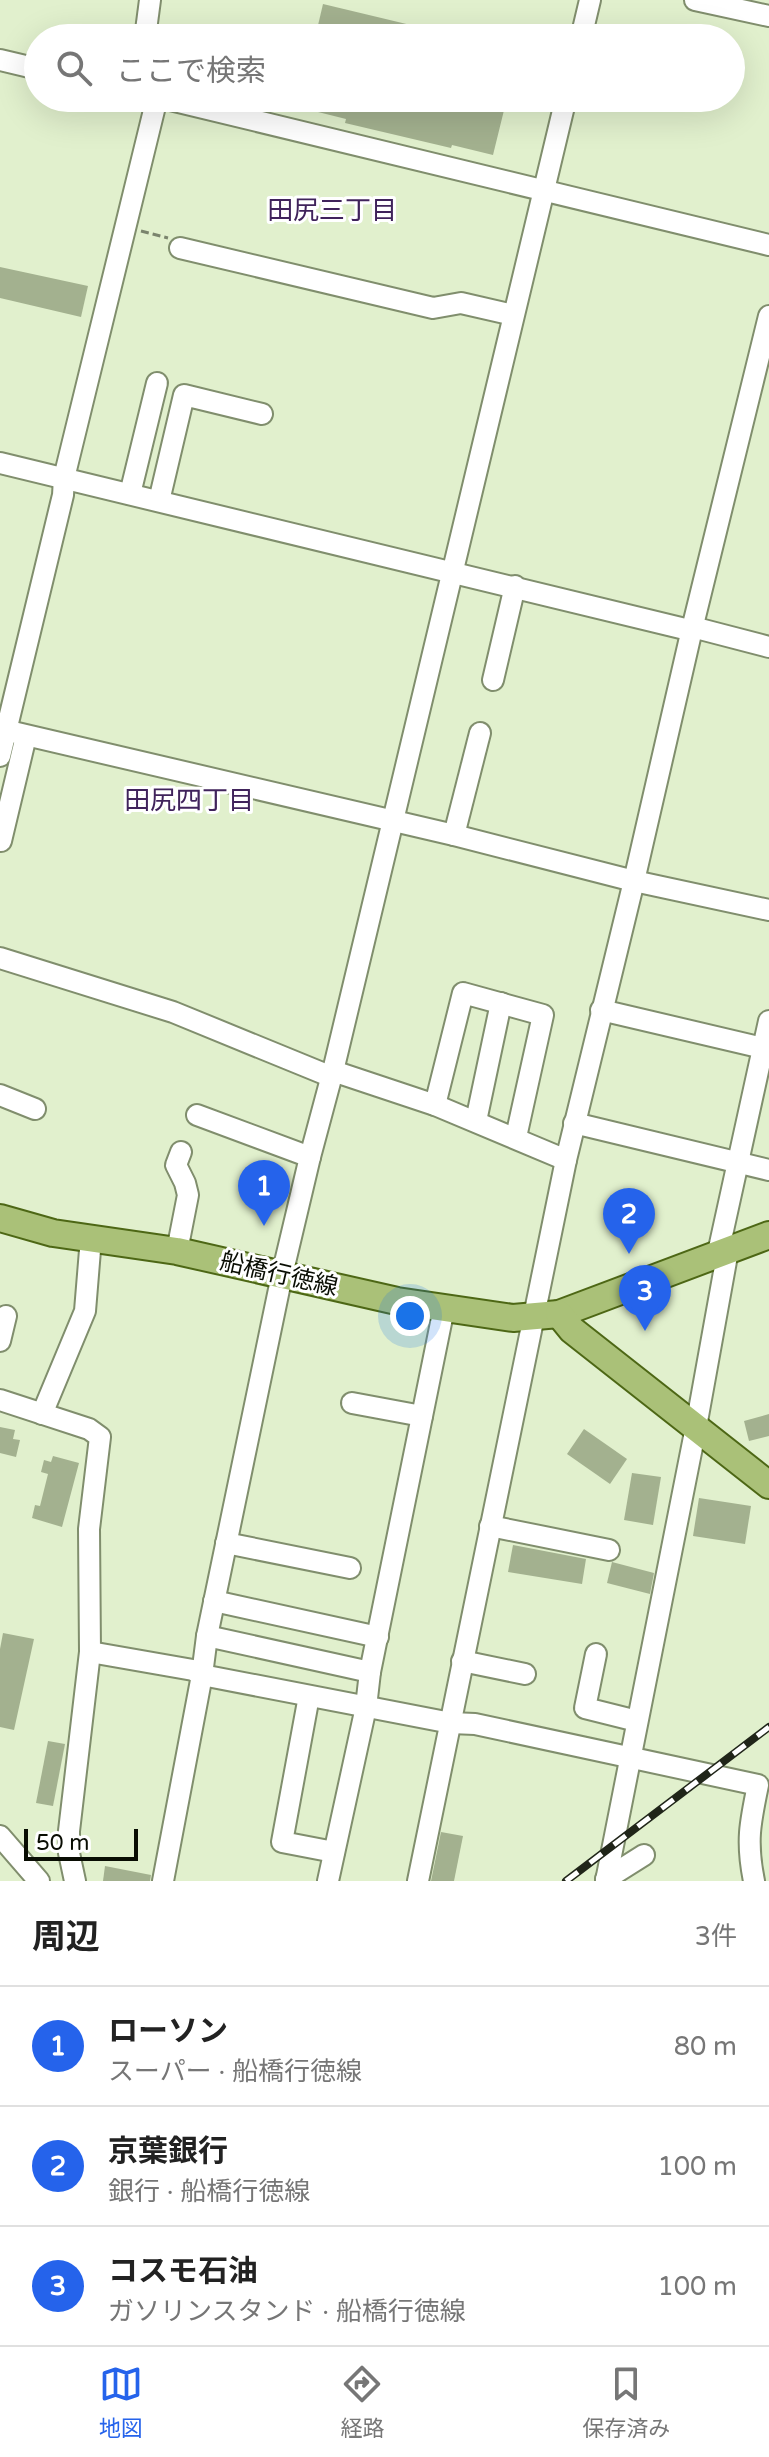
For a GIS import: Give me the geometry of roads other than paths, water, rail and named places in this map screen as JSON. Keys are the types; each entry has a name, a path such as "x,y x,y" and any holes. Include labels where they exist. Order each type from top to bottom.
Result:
{"main road":[{"name":"船橋行徳線","path":"0,1218 53,1233 177,1251 397,1301 513,1318 559,1314 769,1235"},
{"path":"559,1314 572,1330 769,1485"}],"street":[{"path":"147,24 150,0"},
{"path":"584,24 590,0"},
{"path":"695,0 769,16"},
{"path":"0,60 24,66"},
{"path":"0,756 3,730 63,495 64,478 156,112"},
{"path":"218,112 769,245"},
{"path":"163,1881 207,1636 282,1275 333,1074 562,112"},
{"path":"180,248 433,308 461,303 513,315"},
{"path":"418,1881 574,1123 692,629 761,381 769,316"},
{"path":"130,494 157,383"},
{"path":"159,501 184,395 262,414"},
{"path":"0,463 769,647"},
{"path":"493,680 515,586"},
{"path":"3,730 454,835 634,881 769,910"},
{"path":"454,835 480,733"},
{"path":"1,841 26,736"},
{"path":"1,965 173,1012 333,1074 435,1105 566,1160"},
{"path":"435,1105 463,993 543,1015 516,1137"},
{"path":"476,1121 501,1003"},
{"path":"601,1010 763,1048"},
{"path":"606,1880 696,1427 738,1162 769,1021"},
{"path":"0,1095 35,1109"},
{"path":"197,1115 310,1157"},
{"path":"574,1123 769,1170"},
{"path":"177,1251 188,1195 176,1165 181,1152"},
{"path":"42,1414 85,1311 91,1238"},
{"path":"328,1881 366,1707 370,1672 444,1308"},
{"path":"0,1341 6,1316"},
{"path":"0,1400 89,1429 100,1437 89,1529 90,1652 69,1831 69,1853 75,1881"},
{"path":"352,1403 422,1416"},
{"path":"490,1526 609,1550"},
{"path":"226,1543 350,1568"},
{"path":"214,1601 378,1637"},
{"path":"207,1636 370,1672"},
{"path":"90,1652 451,1723 475,1724 764,1786 749,1827 749,1855 754,1881"},
{"path":"596,1654 585,1708 637,1721"},
{"path":"462,1661 525,1674"},
{"path":"309,1696 282,1842 334,1852"},
{"path":"0,1836 39,1881"},
{"path":"606,1880 644,1855"}],"railway":[{"path":"566,1881 769,1727"}],"place":[{"name":"ローソン","path":"264,1226"},
{"name":"京葉銀行","path":"629,1254"},
{"name":"コスモ石油","path":"645,1331"}],"district":[{"name":"田尻三丁目","path":"332,210"},
{"name":"田尻四丁目","path":"189,800"}]}
